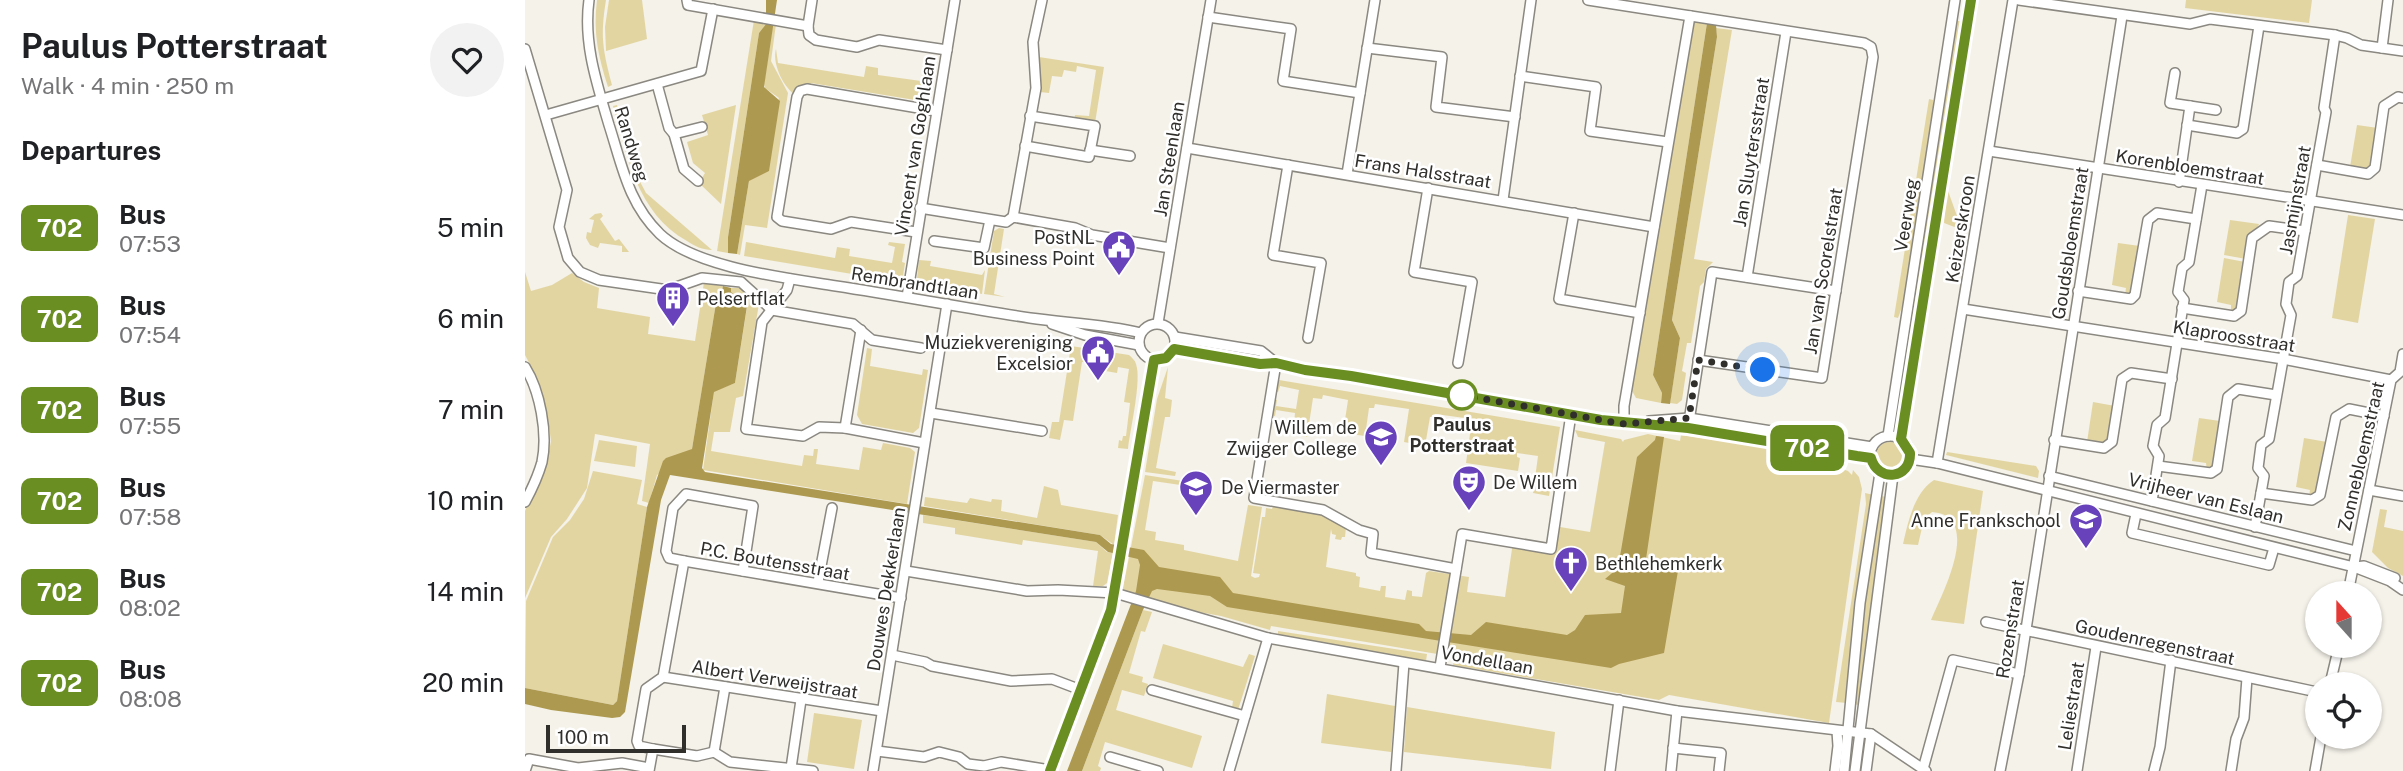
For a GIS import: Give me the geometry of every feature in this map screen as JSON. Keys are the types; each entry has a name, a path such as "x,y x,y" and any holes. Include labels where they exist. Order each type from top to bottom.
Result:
{"street":[{"name":"Randweg","path":"589,0 588,39 601,99 631,195 644,216 661,235 681,250 712,262 790,279"},
{"path":"687,0 688,5 808,26"},
{"path":"812,0 808,26 809,35 816,40 857,47 879,40 947,50"},
{"name":"Vincent van Goghlaan","path":"907,297 955,0"},
{"path":"920,208 1006,222 1013,217 1036,88 1033,42 1042,0"},
{"name":"Jan Steenlaan","path":"1158,323 1211,0"},
{"path":"1347,174 1375,0"},
{"path":"1503,201 1531,0"},
{"path":"1588,0 1786,32"},
{"name":"Veerweg","path":"1888,436 1955,0"},
{"name":"Veerweg","path":"1901,439 1971,0"},
{"name":"Keizerskroon","path":"1937,463 2013,0"},
{"path":"2019,0 2190,24 2210,19 2335,35 2347,37 2361,45 2403,51"},
{"path":"2382,48 2388,0"},
{"path":"547,115 701,71 713,9"},
{"path":"1624,424 1689,16"},
{"name":"Goudsbloemstraat","path":"2049,476 2122,16"},
{"path":"1208,17 1291,29 1283,81 1360,93"},
{"path":"2187,125 2237,134 2243,129 2259,26"},
{"name":"Jan van Scorelstraat","path":"1698,360 1822,378 1873,57 1871,47 1864,43 1786,32"},
{"name":"Jan Sluytersstraat","path":"1747,277 1786,32"},
{"name":"Jasmijnstraat","path":"2255,527 2264,477 2257,468 2261,445 2269,439 2291,315 2286,304 2289,282 2298,276 2335,35"},
{"path":"1367,48 1442,57 1436,107 1515,117"},
{"path":"525,49 547,115 567,190 559,227 568,258 580,272 591,278 668,290 702,278 741,282 772,310 853,324 872,340 921,348"},
{"path":"2175,73 2171,103 2216,110"},
{"path":"1520,76 1596,87 1590,131 1668,142"},
{"path":"657,84 684,170 698,181"},
{"path":"916,233 851,222 831,229 782,221 777,217 800,91 807,89 936,111"},
{"path":"2317,165 2368,173 2375,167 2384,106 2398,97 2403,98"},
{"path":"2179,182 2190,106"},
{"path":"1025,146 1089,157 1095,126 1030,116"},
{"path":"674,134 702,127"},
{"name":"Frans Halsstraat","path":"1187,148 1654,227"},
{"path":"1090,150 1130,156"},
{"name":"Korenbloemstraat","path":"1989,151 2403,215"},
{"path":"1288,165 1273,255 1321,263 1308,338"},
{"path":"2152,501 2159,456 2153,446 2157,425 2165,418 2184,300 2178,292 2182,268 2189,262 2202,185"},
{"path":"1428,188 1414,272 1472,282 1458,363"},
{"path":"1574,213 1559,299 1640,313"},
{"path":"2078,291 2131,299 2135,295 2148,220 2157,213 2196,219"},
{"path":"1013,217 1075,228 1092,235 1170,248"},
{"path":"934,241 984,248 990,220"},
{"path":"2182,308 2234,316 2241,311 2252,239 2269,226 2305,231"},
{"path":"1688,428 1712,272 1836,291"},
{"path":"790,279 787,290 762,322 746,429 803,436 819,426 845,428 924,443"},
{"name":"Rembrandtlaan","path":"790,279 1034,318 1141,332"},
{"name":"Douwes Dekkerlaan","path":"873,771 947,304"},
{"name":"Klaproosstraat","path":"1963,309 2283,359 2391,380"},
{"name":"Rembrandtlaan","path":"1034,318 1084,335 1139,345"},
{"path":"1158,323 1169,327 1175,337 1174,349 1166,358 1154,360 1145,356 1139,345 1141,332 1158,323"},
{"path":"845,428 861,330"},
{"path":"1175,337 1261,351 1276,363"},
{"path":"1174,349 1260,364 1276,363 1624,424 1662,423 1689,418 1873,447"},
{"name":"Zonnebloemstraat","path":"2351,581 2383,415 2391,380 2402,372 2403,354"},
{"path":"877,751 924,757 939,752 959,757 968,764 984,766 1001,762 1050,770 1111,610 1154,360"},
{"path":"1276,363 1254,498 1323,510 1359,530 1373,534 1371,554 1456,569"},
{"path":"525,366 537,398 543,441 542,461 525,502"},
{"path":"2055,440 2104,448 2112,442 2122,379 2131,373 2172,379"},
{"path":"2158,466 2211,473 2217,469 2228,397 2238,389 2276,395"},
{"path":"2261,493 2312,500 2320,495 2336,417 2349,409 2383,415"},
{"path":"931,413 1042,432"},
{"path":"1440,667 1462,534 1551,550 1571,414"},
{"path":"1662,423 1871,458"},
{"path":"1888,436 1901,439 1909,447 1910,458 1906,468 1893,475 1881,473 1874,467 1871,458 1873,447 1879,439 1888,436"},
{"name":"Vrijheer van Eslaan","path":"1910,458 2354,568 2390,581 2403,590"},
{"path":"1835,771 1881,473"},
{"path":"1854,771 1893,475"},
{"name":"Vrijheer van Eslaan","path":"2049,476 2356,551"},
{"name":"Rozenstraat","path":"2000,771 2019,674 2049,476"},
{"path":"2369,490 2403,496"},
{"path":"743,571 753,506 686,495 673,508 666,551 669,558 684,561 663,677 646,689 637,741 639,746 697,756 713,752 730,762 750,768 757,763 813,771"},
{"path":"818,582 832,508"},
{"name":"Vrijheer van Eslaan","path":"2136,514 2132,533 2269,565 2274,548"},
{"name":"P.C. Boutensstraat","path":"684,561 901,598"},
{"name":"Vrijheer van Eslaan","path":"2354,568 2364,566 2403,583"},
{"name":"Vondellaan","path":"906,571 1027,591 1115,593 1268,638 1677,711 1871,734"},
{"name":"Goudenregenstraat","path":"1986,622 2305,690"},
{"path":"1229,771 1268,638"},
{"name":"Leliestraat","path":"2077,771 2096,647"},
{"path":"892,655 932,666 1011,681 1052,679 1081,690"},
{"path":"1866,771 1871,734 1924,770 1953,660 2019,674"},
{"path":"2154,771 2160,747 2171,660"},
{"path":"1396,771 1404,663"},
{"name":"Albert Verweijstraat","path":"663,677 882,711"},
{"path":"2231,771 2236,739 2243,719 2247,678"},
{"path":"713,752 725,687"},
{"path":"1152,690 1245,716"},
{"path":"791,768 801,700"},
{"path":"1610,771 1619,700"},
{"path":"1671,771 1677,711"},
{"path":"1842,731 1844,771"},
{"path":"1673,748 1721,753 1719,771"},
{"path":"525,771 529,759 578,768 622,763 649,769 653,749"},
{"path":"2315,771 2319,749"},
{"path":"1110,757 1158,771"}],"shaded area":[{"path":"597,0 606,0 603,43 612,85 608,87 597,44"},
{"path":"609,0 642,0 647,39 606,51 605,27"},
{"path":"766,0 777,0 764,87 780,101 769,171 749,181 737,254 728,253 728,237 759,33 766,24"},
{"path":"2186,0 2312,0 2309,23 2185,8"},
{"path":"754,20 766,24 759,33 728,237 728,253 717,251"},
{"path":"1689,20 1707,23 1653,375 1662,393 1661,403 1636,398 1631,389"},
{"path":"1953,20 1964,22 1901,416 1894,414"},
{"path":"773,23 776,24 771,61 788,93 767,228 745,225 740,255 737,254 749,181 779,98 765,88 764,84"},
{"path":"1707,23 1716,25 1717,37 1672,320 1680,338 1670,404 1661,403 1662,393 1653,375"},
{"path":"1970,24 1973,28 1947,188 1957,216 1957,228 1944,223 1942,199"},
{"path":"1716,28 1732,30 1694,259 1713,262 1706,269 1704,282 1700,286 1691,343 1687,343 1682,371 1686,373 1682,400 1677,404 1670,403 1680,338 1672,320 1717,37"},
{"path":"776,49 778,63 864,77 866,66 878,68 878,75 921,81 924,62 934,64 928,105 922,104 921,101 811,83 794,94 779,73 775,60"},
{"path":"1039,57 1104,67 1095,123 1074,120 1075,115 1089,116 1096,70 1077,66 1076,72 1064,70 1062,77 1052,76 1049,93 1040,92"},
{"path":"1929,99 1933,100 1934,118 1905,299 1898,318 1894,317"},
{"path":"617,105 636,174 646,193 712,250 690,243 670,229 645,199 623,144 613,106"},
{"path":"736,105 721,204 699,183 705,173 693,163 687,142 708,135 702,115"},
{"path":"2357,125 2378,128 2372,167 2366,170 2350,167"},
{"path":"601,213 603,216 600,219 615,241 619,239 629,252 622,252 622,246 600,243 598,248 590,245 586,238 587,232 591,233 594,220 589,219"},
{"path":"2348,215 2375,219 2358,323 2332,318"},
{"path":"2230,220 2259,224 2246,259 2224,255"},
{"path":"1004,229 994,294 1005,297 984,294 994,231"},
{"path":"746,242 835,258 837,247 850,249 849,256 892,263 895,247 888,245 889,242 905,244 903,276 864,276 744,256"},
{"path":"2118,243 2140,246 2132,293 2129,296 2125,295 2126,288 2112,285"},
{"path":"2224,258 2245,262 2238,309 2233,312 2231,305 2217,302"},
{"path":"919,260 931,261 930,266 982,275 985,270 982,294 922,282 917,278"},
{"path":"525,272 531,291 552,285 572,273 599,288 597,308 650,317 648,334 695,341 704,282 723,286 717,297 692,449 657,475 649,503 642,501 650,444 595,434 587,488 567,519 551,537 525,598 525,511 548,457 551,441 547,412 536,376 525,355"},
{"path":"723,286 731,288 731,292 747,306 735,383 714,392 702,468 705,472 1100,535 1111,544 1144,550 1159,567 1220,577 1233,593 1419,624 1426,631 1471,635 1486,622 1567,635 1575,630 1585,615 1621,613 1625,586 1605,579 1618,568 1637,457 1656,436 1664,437 1646,559 1679,565 1664,653 1611,668 1227,607 1210,596 1157,589 1152,591 1143,610 1082,771 1067,771 1136,591 1140,565 1138,559 1108,552 1096,542 670,475 661,500 625,712 620,717 612,718 525,704 525,688 613,705 617,701 647,507 663,461 692,449 717,297"},
{"path":"731,288 740,288 759,304 743,396 736,398 730,432 714,432 711,451 802,466 804,455 813,456 814,449 818,449 816,464 859,470 863,447 881,450 883,443 910,448 915,452 907,504 703,470 714,391 735,383 747,307 730,292"},
{"path":"1071,346 1129,355 1135,361 1138,381 1128,449 1118,448 1119,440 1122,441 1123,436 1126,436 1130,403 1124,402 1129,369 1118,367 1117,373 1100,370 1098,363 1082,362 1073,421 1064,420 1060,440 1049,438 1052,422 1059,422"},
{"path":"867,348 872,349 870,366 922,375 923,369 928,370 919,428 913,433 862,424 857,415"},
{"path":"1168,367 1165,398 1172,400 1170,417 1165,417 1156,468 1176,472 1175,476 1145,472 1157,399"},
{"path":"1279,380 1560,427 1549,496 1533,493 1538,456 1517,453 1520,458 1518,471 1466,463 1472,419 1435,414 1430,417 1425,446 1404,442 1409,409 1375,404 1374,408 1369,408 1365,436 1343,433 1348,400 1323,395 1322,399 1313,398 1307,437 1293,434 1295,413 1276,410 1275,416 1271,415 1274,399 1277,400 1276,406 1296,409 1299,390 1280,386 1276,392"},
{"path":"2093,402 2115,406 2109,440 2103,445 2087,442"},
{"path":"2199,418 2220,421 2213,466 2207,471 2206,463 2192,461"},
{"path":"1575,430 1621,439 1623,442 1648,434 1680,441 1681,435 1810,454 1852,475 1853,470 1859,477 1862,489 1829,723 1669,695 1659,700 1453,665 1455,657 1271,626 1270,630 1221,616 1121,598 1145,475 1202,484 1201,488 1153,481 1145,530 1156,532 1155,540 1184,545 1184,550 1238,561 1248,505 1262,507 1251,576 1255,578 1260,574 1253,573 1262,517 1265,517 1266,508 1272,509 1273,506 1315,512 1346,527 1345,537 1341,540 1335,539 1336,535 1332,534 1331,529 1326,567 1356,573 1356,576 1360,577 1359,587 1380,591 1381,586 1386,586 1385,597 1405,600 1407,590 1412,591 1412,596 1422,597 1426,573 1429,571 1469,577 1467,592 1505,597 1513,542 1552,547 1554,541 1557,541 1560,527 1590,532 1605,442 1578,437"},
{"path":"2304,438 2327,442 2317,493 2309,497 2310,490 2296,487"},
{"path":"599,440 637,446 635,467 594,461"},
{"path":"1890,442 1900,446 1904,456 1900,466 1890,470 1880,466 1876,456 1880,446"},
{"path":"1947,452 2036,466 2039,471 2038,478 1946,455"},
{"path":"593,471 642,480 637,504 647,507 617,701 613,705 525,688 526,601 553,537 570,520 584,499"},
{"path":"1934,480 1983,491 1964,624 1931,620 1955,558 1955,527 1947,517 1932,512 1924,519 1918,545 1903,544 1917,500 1921,492"},
{"path":"1044,486 1058,490 1061,505 1118,515 1114,545 1100,535 924,506 925,497 967,503 970,498 991,502 992,499 1002,500 1001,511 1037,518"},
{"path":"1865,493 1874,495 1847,703 1836,702 1866,504"},
{"path":"1880,496 1888,497 1860,705 1852,704 1862,613"},
{"path":"2380,509 2387,510 2384,527 2403,531 2403,576 2388,568 2372,552"},
{"path":"923,515 1096,542 1107,552 1113,553 1107,583 1093,586 1098,551 1023,540 1022,545 955,534 955,528 923,523"},
{"path":"1143,610 1152,612 1145,632 1141,631 1129,673 1143,677 1142,682 1148,684 1144,696 1122,690 1116,710 1202,736 1192,768 1105,742 1098,766 1100,771 1082,771"},
{"path":"1278,631 1427,654 1426,661 1278,635"},
{"path":"1163,644 1243,667 1249,654 1255,656 1238,710 1232,708 1233,701 1153,678"},
{"path":"1327,694 1395,706 1391,752 1321,743"},
{"path":"1407,707 1555,732 1551,769 1404,752"},
{"path":"814,713 862,720 854,769 807,762"}],"bus line":[{"name":"702","path":"1050,771 1111,610 1154,360 1166,358 1174,349 1260,364 1276,363 1624,424 1688,428 1871,458 1874,467 1885,475 1903,471 1909,463 1910,453 1909,447 1901,439 1971,0"}],"place":[{"name":"PostNL Business Point","path":"1119,277"},
{"name":"Pelsertflat","path":"673,328"},
{"name":"Muziekvereniging Excelsior","path":"1098,382"},
{"name":"Paulus Potterstraat","path":"1462,395"},
{"name":"Willem de Zwijger College","path":"1381,467"},
{"name":"De Willem","path":"1469,512"},
{"name":"De Viermaster","path":"1196,517"},
{"name":"Anne Frankschool","path":"2086,550"},
{"name":"Bethlehemkerk","path":"1571,593"}],"route":[{"path":"1462,395 1634,424 1668,418 1689,418 1698,360 1763,370"}]}
